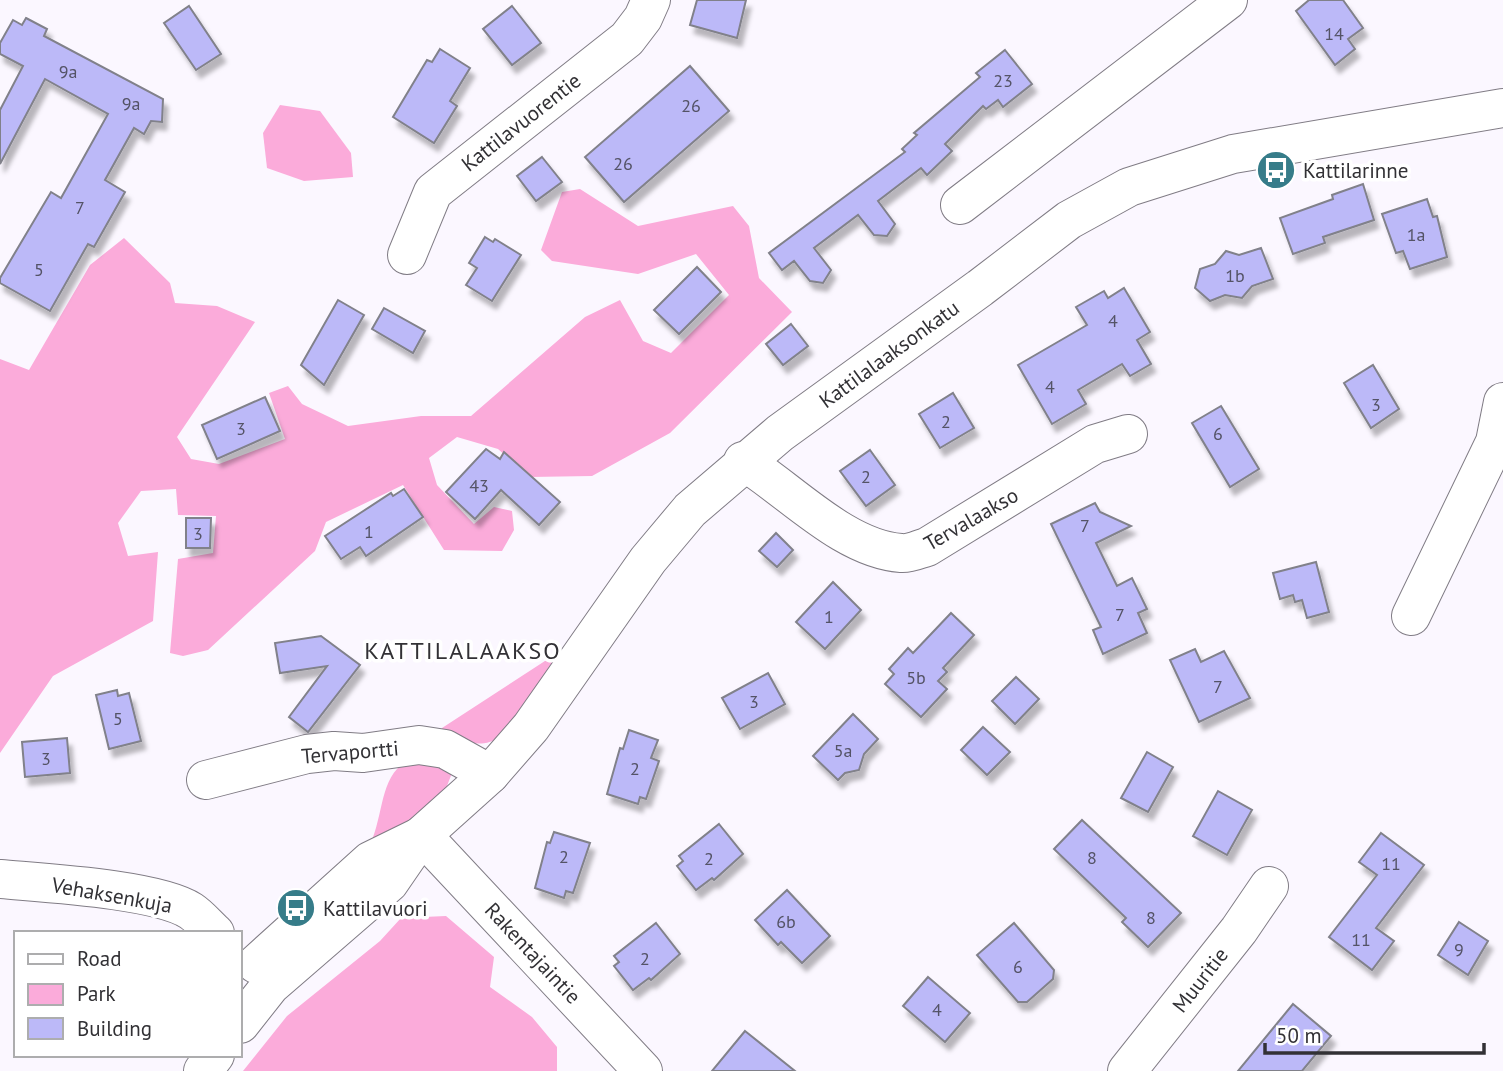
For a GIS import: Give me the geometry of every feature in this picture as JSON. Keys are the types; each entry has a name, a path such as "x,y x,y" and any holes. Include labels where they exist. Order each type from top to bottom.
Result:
{"street":[{"name":"Kattilavuorentie","path":"407,255 433,192 627,39 643,18 651,0"},
{"path":"960,205 1228,0"},
{"name":"Kattilalaaksonkatu","path":"242,1014 250,973 370,861 422,835 490,774 531,727 648,560 690,510 743,461 1069,220 1129,187 1233,154 1503,108"},
{"path":"1411,616 1495,442 1503,402"},
{"name":"Tervalaakso","path":"743,461 774,480 800,505 861,541 905,554 928,547 1095,444 1128,434"},
{"name":"Tervaportti","path":"206,780 307,754 334,751 363,753 419,745 445,748 490,774"},
{"name":"Rakentajaintie","path":"422,835 643,1071"},
{"name":"Vehaksenkuja","path":"0,879 90,888 173,903 192,912 213,931"},
{"name":"Muuritie","path":"1127,1071 1239,930 1269,886"}],"green space":[{"path":"280,105 320,111 351,153 353,177 304,181 267,168 263,133"},
{"path":"580,189 638,226 733,206 749,226 759,278 792,312 670,433 592,476 530,477 498,449 457,437 429,458 437,485 474,524 494,507 512,511 514,530 502,551 444,550 403,485 326,522 315,551 208,650 183,656 170,653 178,559 213,553 216,516 178,515 176,489 141,491 118,523 128,556 158,552 153,621 53,676 0,753 0,359 29,370 90,265 124,238 170,283 175,303 217,306 255,322 177,437 191,459 219,464 285,439 269,393 288,386 302,404 348,426 421,416 471,416 585,317 620,300 643,341 671,353 729,295 696,254 638,274 552,261 541,250 562,192"},
{"path":"568,646 503,736 479,744 441,733 442,728"},
{"path":"425,755 452,773 445,791 375,849 370,845 391,777 410,760"},
{"path":"446,916 494,957 490,987 532,1017 557,1047 557,1071 243,1071 287,1016 380,941 401,918"}],"building":[{"path":"697,0 746,0 737,38 690,25"},
{"path":"1309,0 1343,0 1363,28 1348,39 1355,49 1335,65 1296,11"},
{"path":"189,6 221,54 196,70 164,23"},
{"path":"512,6 541,43 512,65 483,29"},
{"path":"26,18 47,29 44,36 163,99 162,122 151,121 144,134 134,128 105,180 125,192 94,247 88,244 50,311 0,283 0,278 51,192 61,198 108,114 45,79 0,164 0,110 23,66 0,54 0,43 13,20 22,25"},
{"path":"440,49 470,68 450,101 457,106 434,143 393,117 427,60 432,62"},
{"path":"1005,50 1032,84 1003,107 998,100 986,109 983,106 945,144 952,151 927,175 921,168 878,201 895,224 887,236 874,235 858,215 814,248 831,270 823,283 810,281 794,261 782,270 769,253 905,152 902,149 917,135 914,133 980,77 976,73"},
{"path":"690,66 729,111 624,202 585,157"},
{"path":"542,157 562,182 536,201 517,176"},
{"path":"1363,184 1374,220 1323,237 1325,243 1293,254 1280,218 1333,199 1332,195"},
{"path":"1427,199 1433,217 1437,216 1447,257 1410,269 1403,251 1396,253 1382,214"},
{"path":"485,237 493,242 495,239 521,255 492,301 466,285 477,268 469,263"},
{"path":"1261,248 1273,279 1252,286 1242,298 1225,295 1210,301 1195,288 1200,269 1215,264 1226,251 1239,255"},
{"path":"697,267 721,292 679,334 654,310"},
{"path":"1124,288 1150,332 1137,340 1151,364 1130,376 1122,364 1078,390 1086,404 1052,424 1018,365 1087,325 1076,307 1104,291 1108,298"},
{"path":"338,300 364,315 324,385 301,365"},
{"path":"384,308 425,331 413,353 372,329"},
{"path":"791,324 808,346 783,365 766,344"},
{"path":"1373,365 1399,409 1371,428 1344,383"},
{"path":"953,393 974,428 940,448 919,414"},
{"path":"265,397 280,431 217,459 202,425"},
{"path":"1221,406 1259,469 1230,487 1192,423"},
{"path":"486,449 500,459 504,452 560,502 539,525 501,490 475,519 446,492"},
{"path":"870,450 895,485 866,506 840,471"},
{"path":"404,489 423,517 366,556 360,547 341,559 325,536 391,493 393,496"},
{"path":"1095,503 1100,512 1131,526 1096,543 1117,586 1132,578 1147,609 1138,613 1147,633 1103,654 1093,630 1101,627 1051,524"},
{"path":"186,518 211,518 210,548 186,548"},
{"path":"776,533 793,550 777,567 759,551"},
{"path":"1316,562 1329,612 1307,618 1302,600 1295,602 1293,595 1280,599 1273,573"},
{"path":"833,582 861,610 825,649 796,622"},
{"path":"951,613 974,635 943,668 947,672 938,681 947,689 921,717 885,684 894,674 889,669 908,648 913,653"},
{"path":"321,636 360,665 308,732 289,717 327,666 280,673 275,643"},
{"path":"1195,649 1201,662 1224,651 1250,698 1199,722 1170,660"},
{"path":"768,673 785,704 740,729 722,698"},
{"path":"1016,677 1039,699 1015,724 992,701"},
{"path":"117,690 118,696 129,693 141,741 109,749 96,695"},
{"path":"853,714 878,739 864,754 859,770 845,773 838,780 813,756"},
{"path":"983,727 1010,752 987,775 961,750"},
{"path":"629,730 658,740 651,758 659,761 646,799 640,797 638,804 607,794 620,748 623,749"},
{"path":"67,738 70,773 25,777 22,742"},
{"path":"1147,752 1173,767 1148,812 1121,798"},
{"path":"1218,791 1252,810 1227,855 1193,836"},
{"path":"1082,820 1181,913 1148,947 1122,922 1126,918 1054,849"},
{"path":"719,824 743,854 714,880 712,878 696,890 677,866 683,861 679,856"},
{"path":"554,832 590,843 573,893 566,891 564,898 535,888 547,842 550,843"},
{"path":"1381,833 1424,865 1376,928 1394,941 1372,970 1329,937 1377,875 1359,862"},
{"path":"787,890 830,936 802,963 781,942 778,945 755,920"},
{"path":"1459,922 1488,941 1468,975 1438,955"},
{"path":"656,923 680,954 651,980 649,978 633,990 614,966 619,962 614,956"},
{"path":"1014,923 1054,970 1053,979 1027,1002 1018,1002 977,955"},
{"path":"928,977 970,1013 945,1042 903,1006"},
{"path":"1293,1004 1331,1036 1302,1071 1238,1071"},
{"path":"745,1031 795,1071 712,1071"}],"place":[{"name":"Kattilarinne","path":"1276,170"},
{"name":"Kattilavuori","path":"296,908"}],"district":[{"name":"KATTILALAAKSO","path":"463,650"}]}
